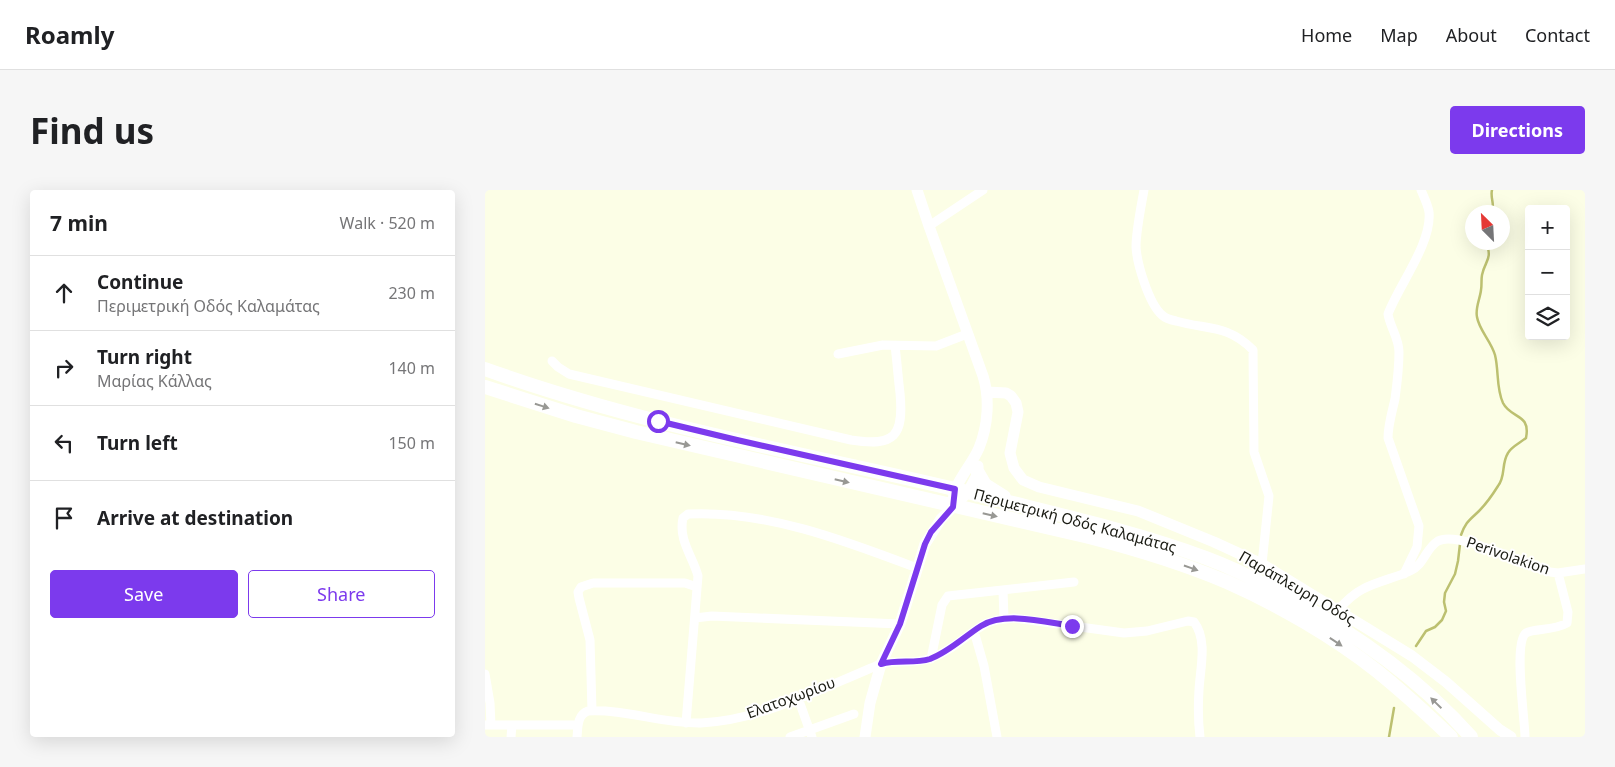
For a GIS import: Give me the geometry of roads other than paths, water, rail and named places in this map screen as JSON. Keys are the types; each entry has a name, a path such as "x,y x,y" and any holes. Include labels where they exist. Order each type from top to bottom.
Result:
{"main road":[{"name":"Περιμετρική Οδός Καλαμάτας","path":"485,369 545,389 658,421 962,490 1154,540 1207,558 1257,580 1342,628 1386,659 1427,694 1471,737"},
{"name":"Περιμετρική Οδός Καλαμάτας","path":"485,387 576,416 636,432 1121,546 1176,562 1227,582 1300,620 1334,641 1376,670 1418,705 1451,737"},
{"path":"978,473 985,485 994,492 1030,508"}],"street":[{"path":"917,190 987,392 985,420 979,449 978,473 962,490"},
{"path":"929,226 983,190"},
{"path":"1143,190 1136,247 1143,282 1156,308 1162,315 1175,321 1224,330 1243,340 1253,350 1254,452 1269,496 1262,564"},
{"path":"1404,574 1417,547 1419,526 1388,438 1388,429 1395,398 1399,354 1399,342 1389,322 1389,314 1428,229 1429,212 1421,190"},
{"path":"838,354 874,346 936,346 967,334"},
{"path":"552,361 558,368 569,374 851,440 878,442 894,436 901,423 895,346"},
{"name":"Παράπλευρη Οδός","path":"987,392 1006,392 1016,403 1018,412 1011,447 1011,459 1016,472 1023,480 1039,487 1138,512 1214,542 1262,564 1412,656 1446,682 1500,730 1511,737"},
{"path":"865,737 870,703 881,664 900,624 917,568 931,532 953,507 979,449"},
{"path":"686,723 698,576 686,548 681,525 683,518 688,514 765,519 853,544 917,568"},
{"name":"Perivolakion","path":"1337,610 1353,595 1365,588 1416,568 1423,561 1431,546 1447,538 1468,542 1544,571 1558,573 1585,569"},
{"path":"1525,737 1520,669 1521,641 1524,634 1529,632 1555,629 1567,623 1568,612 1558,573"},
{"path":"592,711 590,640 579,598 578,592 581,587 593,583 685,582 697,587"},
{"path":"931,659 944,600 954,594 1074,582"},
{"path":"1003,590 1004,619"},
{"path":"695,618 712,616 900,624"},
{"path":"931,659 987,623 1004,619 1019,619 1124,633 1147,631 1188,621 1194,622 1200,633 1202,653 1199,737"},
{"path":"974,631 982,660 997,737"},
{"name":"Ελατοχωρίου","path":"578,725 581,715 592,711 626,712 686,723 702,723 747,715 798,698 881,664 892,661 911,662 931,659"},
{"path":"485,674 490,703 488,725 578,725 577,737"},
{"path":"798,698 811,734"},
{"path":"790,737 811,734 854,714"},
{"path":"511,737 512,725"}],"waterway":[{"path":"1492,190 1493,205"},
{"path":"1461,535 1467,524 1492,496 1502,478 1508,453 1526,438 1527,430 1523,420 1506,408 1503,403 1499,391 1495,355 1477,317 1482,275 1489,256 1488,250"},
{"path":"1416,646 1426,631 1435,627 1442,620 1446,611 1445,593 1455,574 1460,544"},
{"path":"1389,737 1394,708"}]}
